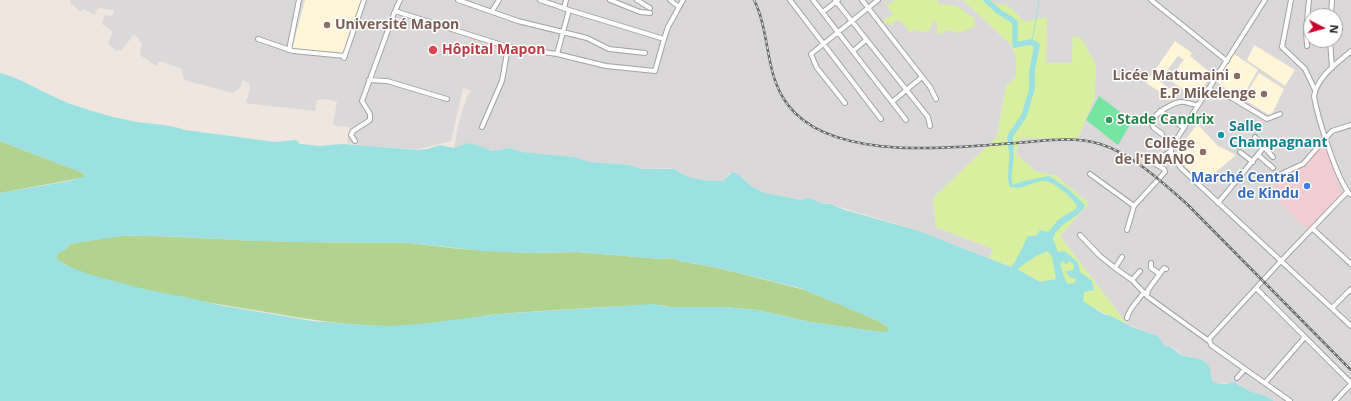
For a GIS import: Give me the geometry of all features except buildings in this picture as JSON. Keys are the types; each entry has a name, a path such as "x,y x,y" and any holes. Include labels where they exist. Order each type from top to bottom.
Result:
{"street":[{"path":"289,50 299,0"},
{"path":"258,39 276,44 289,50 344,57 364,0"},
{"path":"355,140 351,135 352,131 370,120 370,114 362,101 400,0"},
{"path":"458,0 518,21 587,38 609,49 645,54"},
{"path":"492,11 499,0"},
{"path":"540,0 664,39"},
{"path":"564,8 566,0"},
{"path":"610,0 640,12 650,13"},
{"path":"637,0 650,8"},
{"path":"670,0 678,7"},
{"path":"395,11 508,47 557,54 605,66 656,71 664,39 678,7 683,0"},
{"path":"790,0 881,119"},
{"path":"813,0 906,120"},
{"path":"862,0 922,77 936,99"},
{"path":"845,103 817,68 811,56 824,43 878,0"},
{"path":"1151,0 1226,61"},
{"path":"1127,230 1134,206 1165,172 1164,169 1152,162 1170,152 1171,148 1265,0"},
{"path":"1291,0 1282,47 1305,69 1315,90"},
{"path":"823,12 837,1 866,40 928,117 930,126"},
{"path":"557,54 569,10"},
{"path":"852,51 866,40"},
{"path":"482,127 502,82 508,47"},
{"path":"1331,48 1332,68"},
{"path":"1351,51 1316,85 1314,98 1337,169 1347,192 1351,196"},
{"path":"892,102 922,77"},
{"path":"369,80 387,81 447,99"},
{"path":"1208,89 1232,98 1268,119 1280,114"},
{"path":"1162,134 1154,128 1152,124 1152,120 1160,111 1181,101 1198,105"},
{"path":"1160,111 1184,128"},
{"path":"1281,174 1305,163 1326,136 1332,131 1351,125"},
{"path":"1255,137 1273,157"},
{"path":"1218,203 1264,148"},
{"path":"1170,152 1173,159 1208,194 1351,326"},
{"path":"1240,152 1253,162"},
{"path":"1258,155 1273,168"},
{"path":"1090,174 1134,206"},
{"path":"1209,341 1280,261 1313,229 1347,192"},
{"path":"1313,229 1351,264"},
{"path":"1080,236 1100,256 1132,280 1146,294 1209,341 1211,345 1290,401"},
{"path":"1115,268 1122,257"},
{"path":"1150,263 1151,268 1160,274"},
{"path":"1127,318 1130,310 1146,294 1164,268 1166,269"},
{"path":"1132,280 1140,271"},
{"path":"1256,288 1351,383 1335,401"},
{"path":"1332,308 1351,289"},
{"path":"1265,383 1306,337"},
{"path":"1237,378 1245,369"}],"shaded area":[{"path":"71,0 963,0 1010,44 1016,55 1016,77 1006,86 997,137 933,198 936,227 993,249 989,258 919,231 827,203 819,203 810,198 801,200 765,193 751,186 742,177 733,172 729,173 723,181 709,181 688,177 677,170 669,168 641,169 629,165 591,162 573,157 522,152 510,148 492,151 481,146 467,143 454,148 459,122 467,96 472,91 463,88 451,141 418,149 363,146 347,142 350,127 337,126 333,124 337,102 326,99 317,100 315,111 245,103 248,97 250,84 243,80 239,89 233,93 184,80 182,69 160,61 156,66 140,55 142,43 134,34 122,50 116,51 108,43 113,32 102,24 105,15 112,16 114,10 98,8 94,15 84,9 81,12 70,3"},
{"name":"Université Mapon","path":"305,0 364,0 344,57 292,48"},
{"path":"991,0 1351,0 1351,401 1274,401 1266,396 1249,391 1237,383 1214,383 1205,362 1190,356 1182,355 1173,347 1165,346 1158,336 1127,324 1060,236 1089,203 1056,176 1035,171 1016,154 1020,138 1078,139 1073,36 1072,63 1046,63 1024,22 1013,10 995,4"},
{"path":"1175,41 1192,53 1190,56 1212,74 1195,99 1169,79 1184,60 1178,56 1159,81 1173,91 1169,98 1146,83"},
{"path":"1254,45 1295,70 1285,86 1247,60"},
{"name":"Licée Matumaini","path":"1234,54 1258,70 1241,99 1215,81"},
{"name":"E.P Mikelenge","path":"1259,73 1284,89 1271,116 1243,99"},
{"name":"Collège de l'ENANO","path":"1197,124 1218,146 1236,155 1203,183 1174,156"},
{"name":"Marché Central de Kindu","path":"1325,142 1341,192 1340,198 1309,231 1280,202 1272,181 1304,165"}],"green space":[{"path":"896,0 937,0 939,4 957,6 975,19 974,27 959,33 948,30 937,35 937,22 933,22 929,31 918,32 915,29 910,33 901,22 896,20 893,21 893,27 888,22 885,25 886,29 881,23 884,23 886,17 890,17 893,14 884,2 886,1 889,6 891,2"},
{"path":"963,0 991,0 995,4 1008,6 1015,11 1024,22 1047,17 1046,63 1072,63 1073,36 1082,39 1096,65 1095,96 1078,139 1020,138 1016,154 1035,171 1056,176 1089,203 1060,236 1127,324 1135,328 1086,304 1056,279 1040,282 1017,269 989,258 993,249 936,227 933,198 997,137 1006,86 1016,77 1016,55 1010,44"},
{"name":"Stade Candrix","path":"1099,96 1132,121 1118,145 1086,120"},
{"path":"0,141 83,173 86,177 0,193"},
{"path":"115,236 292,242 410,243 460,249 531,253 577,252 661,259 673,258 680,261 718,268 805,290 879,321 889,329 887,332 881,332 810,322 758,310 724,307 670,307 661,305 601,307 500,314 443,323 416,325 358,325 297,317 154,292 81,272 70,267 56,257 58,253 66,249 70,244"}],"water":[{"path":"0,73 18,79 68,103 115,118 165,125 185,130 275,142 296,140 300,144 319,146 342,144 419,150 440,145 454,148 467,143 481,146 492,151 510,148 522,152 573,157 591,162 629,165 641,169 674,169 688,177 709,181 723,181 732,172 739,175 751,186 765,193 801,200 810,198 820,203 830,204 845,210 919,231 1011,267 1028,236 1036,236 1040,230 1048,232 1059,219 1076,209 1077,206 1061,189 1046,181 1041,181 1018,188 1010,187 1008,179 1010,142 1014,154 1012,175 1013,185 1020,182 1049,176 1067,188 1085,205 1078,214 1055,233 1053,239 1058,252 1065,251 1078,263 1080,272 1092,281 1094,290 1084,292 1083,301 1103,314 1111,316 1132,327 1158,336 1165,346 1173,348 1181,355 1203,360 1209,367 1214,383 1225,384 1234,382 1249,391 1266,396 1274,401 0,401 0,193 69,181 86,176 83,173 0,141","holes":["122,236 156,236 255,241 410,243 483,251 531,253 577,252 661,259 673,258 680,261 718,268 800,288 879,321 889,329 887,332 881,332 810,322 758,310 724,307 670,307 653,304 500,314 391,326 312,321 219,305 148,290 91,275 63,264 56,257 58,253 65,250 70,244","1048,251 1052,257 1056,279 1040,282 1017,269 1036,256","1063,261 1066,264 1070,261 1074,265 1073,270 1065,271 1070,277 1076,279 1075,283 1068,284 1064,277 1060,263"]}],"waterway":[{"path":"986,0 998,11 1015,22 1015,45 1031,42 1037,45 1032,71 1032,89 1024,116 1010,136 1011,149"},
{"path":"1031,42 1039,0"}],"railway":[{"path":"754,0 763,26 771,67 780,93 788,105 808,123 833,136 863,144 894,147 960,147 1048,140 1080,140 1112,148 1135,161 1187,204 1351,370"}],"place":[{"name":"Université Mapon","path":"327,25"},
{"name":"Hôpital Mapon","path":"433,50"},
{"name":"Licée Matumaini","path":"1237,76"},
{"name":"E.P Mikelenge","path":"1264,94"},
{"name":"Stade Candrix","path":"1109,120"},
{"name":"Salle Champagnant","path":"1221,135"},
{"name":"Collège de l'ENANO","path":"1203,152"},
{"name":"Marché Central de Kindu","path":"1307,186"}]}
